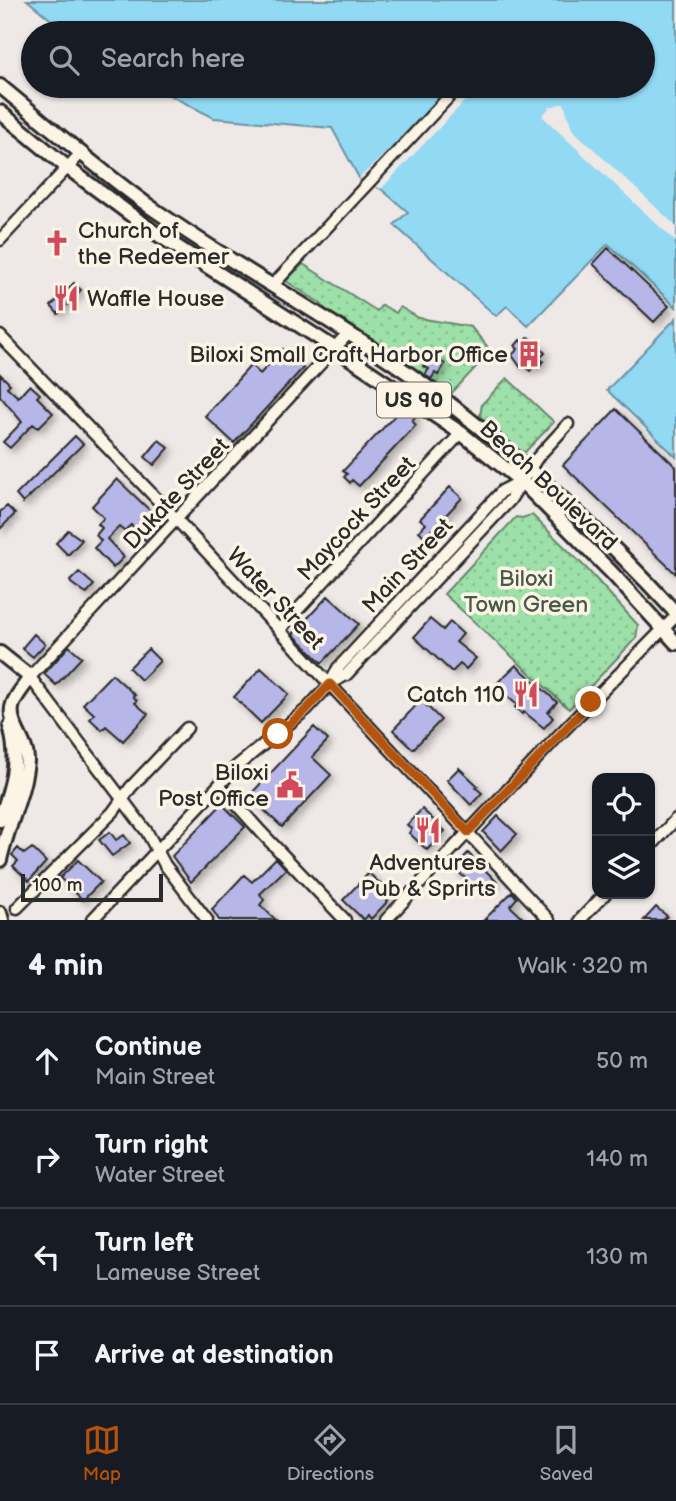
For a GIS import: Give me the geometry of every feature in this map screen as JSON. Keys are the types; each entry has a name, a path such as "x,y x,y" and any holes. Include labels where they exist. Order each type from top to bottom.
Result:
{"main road":[{"name":"Beach Boulevard","path":"0,86 147,204 441,397 531,470 617,551 676,614"},
{"name":"Beach Boulevard","path":"0,112 68,168 154,232 461,433 520,481 676,643"},
{"path":"0,653 30,677"},
{"path":"0,820 16,762 14,741 6,712 8,700 30,677"},
{"path":"0,860 3,835 25,773 27,757 11,711 13,702 30,677"},
{"path":"0,912 2,920"}],"street":[{"path":"272,286 448,98"},
{"path":"0,240 81,153"},
{"name":"Dukate Street","path":"30,677 348,334"},
{"name":"Water Street","path":"0,336 280,629 549,920"},
{"name":"Main Street","path":"92,920 219,785 249,756 295,720 330,684 338,668 497,496 531,470 537,458 568,424"},
{"name":"Maycock Street","path":"280,629 461,433"},
{"path":"387,920 676,614"},
{"path":"30,677 123,799 165,865 207,920"},
{"path":"18,908 113,812 131,787 187,728"},
{"path":"219,785 345,920"},
{"path":"655,842 676,819"},
{"path":"580,920 600,899"}],"green space":[{"path":"303,264 377,311 382,305 396,313 400,307 419,318 471,327 491,351 450,395 334,319 320,303 286,281"},
{"path":"507,378 554,422 525,452 520,452 480,416 482,404"},
{"name":"Biloxi Town Green","path":"532,515 587,569 638,625 636,638 569,709 444,594 516,517"}],"water":[{"path":"27,0 676,0 676,307 608,244 528,326 507,306 496,316 394,225 408,212 381,189 359,178 332,128 214,118 175,98 655,98 655,21 52,21"},
{"path":"676,318 676,457 607,390"}],"pier":[{"path":"439,98 468,98 381,189 359,178"},
{"path":"564,103 572,129 676,226 676,242 542,116 550,107"}],"building":[{"path":"608,248 669,306 654,322 593,264"},
{"name":"Waffle House","path":"74,283 81,290 58,314 51,306"},
{"name":"Biloxi Small Craft Harbor Office","path":"528,337 541,346 545,353 540,358 543,361 538,368 535,365 530,371 524,365 521,368 512,355 518,349 515,346 520,340 523,343"},
{"path":"283,349 303,368 234,443 205,416 251,365 260,374"},
{"path":"430,355 445,364 438,375 435,373 431,379 425,375 429,369 423,366"},
{"path":"0,374 10,384 7,387 18,397 30,385 40,394 37,397 53,413 38,428 33,424 10,448 3,442 22,422 0,396"},
{"path":"401,403 417,414 412,421 416,425 359,486 352,480 350,483 344,477 347,474 343,471 400,410 397,408"},
{"path":"616,409 676,467 676,574 563,465"},
{"path":"75,436 83,444 23,503 16,495"},
{"path":"159,440 169,448 154,465 145,457"},
{"path":"117,479 163,523 146,541 131,525 124,531 119,527 107,539 124,557 113,568 94,548 101,541 96,535 102,528 98,524 104,518 92,506"},
{"path":"450,487 462,498 425,537 419,531 426,524 420,519"},
{"path":"7,506 15,514 0,529 0,512"},
{"path":"68,530 82,540 68,555 56,543"},
{"path":"79,572 94,585 86,594 70,581"},
{"path":"328,596 359,624 322,663 293,634"},
{"path":"430,619 443,630 450,622 463,634 456,642 476,658 466,669 460,664 452,672 414,637"},
{"path":"34,634 45,644 33,657 22,648"},
{"path":"69,646 82,657 56,685 44,674"},
{"path":"148,649 160,661 141,680 129,668"},
{"name":"Catch 110","path":"516,665 557,702 548,712 553,718 544,728 524,712 522,714 515,707 517,705 495,685"},
{"path":"261,668 289,694 261,723 234,697"},
{"path":"112,674 135,695 135,703 148,714 123,741 106,726 102,730 90,719 94,714 83,704"},
{"path":"421,700 441,720 413,749 393,730"},
{"name":"Biloxi Post Office","path":"314,727 328,740 312,757 331,775 282,827 249,796"},
{"path":"459,768 482,793 471,805 447,780"},
{"path":"222,804 245,827 191,882 172,856"},
{"name":"Adventures Pub & Sprirts","path":"422,809 445,831 427,850 409,833 412,829 407,825"},
{"path":"498,816 517,834 501,851 483,832"},
{"path":"110,832 116,840 124,835 130,843 112,856 99,840"},
{"path":"18,848 24,854 32,848 46,862 29,881 13,866 18,861 12,855"},
{"path":"468,853 497,882 489,890 483,885 478,890 454,868"},
{"path":"276,858 286,869 260,894 264,900 260,905 276,920 219,920 212,909 244,875 252,882"},
{"path":"78,860 101,882 83,900 60,878"},
{"path":"369,873 389,892 384,897 388,901 371,919 368,915 364,920 343,900"},
{"path":"512,892 517,898 510,906 525,920 484,920"},
{"path":"656,907 667,916 663,920 644,920"}],"place":[{"name":"Church of the Redeemer","path":"57,243"},
{"name":"Waffle House","path":"66,298"},
{"name":"Biloxi Small Craft Harbor Office","path":"529,354"},
{"name":"Catch 110","path":"526,694"},
{"name":"Biloxi Post Office","path":"290,785"},
{"name":"Adventures Pub & Sprirts","path":"428,830"}],"route":[{"path":"278,734 330,684 468,832 591,702"}]}
